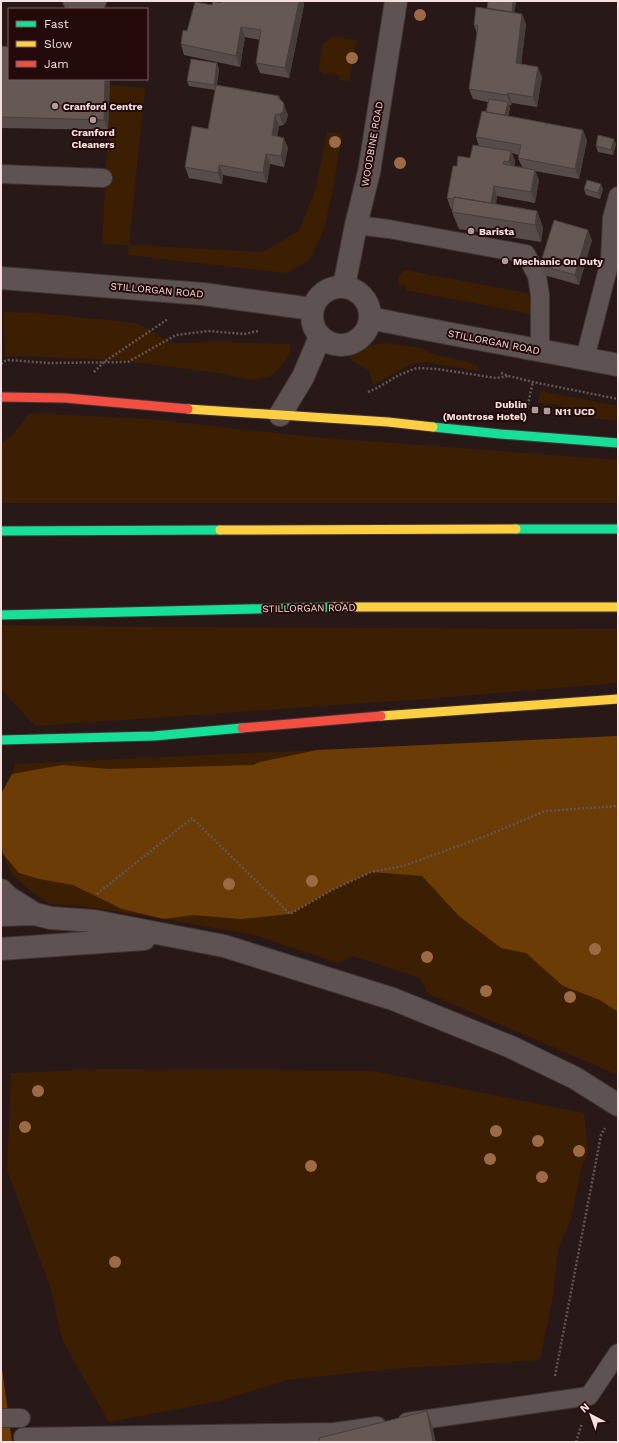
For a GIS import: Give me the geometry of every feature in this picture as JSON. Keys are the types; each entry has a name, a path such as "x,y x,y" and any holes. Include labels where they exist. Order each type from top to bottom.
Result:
{"main road":[{"path":"1,397 65,398 135,405 388,422 618,443"},
{"path":"1,531 618,529"},
{"name":"STILLORGAN ROAD","path":"1,615 351,607 618,607"},
{"path":"1,740 154,736 341,719 618,699"}],"street":[{"name":"WOODBINE ROAD","path":"344,286 356,225 369,172 396,1"},
{"name":"STILLORGAN ROAD","path":"1,278 203,294 312,309"},
{"path":"344,286 360,294 366,300 370,318 368,327 363,335 356,341 347,345 328,343 320,337 314,328 311,319 312,309 320,294 335,287 344,286"},
{"name":"STILLORGAN ROAD","path":"370,318 452,335 618,364"},
{"path":"280,415 303,377 320,337"},
{"path":"1,890 8,897 35,914"},
{"path":"1,915 35,914 51,918 94,921 224,946 394,999 511,1047 575,1078 617,1105"},
{"path":"1,949 175,936"}],"lane":[{"path":"72,1 97,2"},
{"path":"1,174 102,178"},
{"path":"585,358 614,253 612,218 618,196"},
{"path":"356,225 389,229 526,254 537,276 540,295 540,351"},
{"path":"23,1438 335,1432 551,1402 589,1396 618,1353"},
{"path":"1,1418 21,1418"}],"path":[{"path":"94,372 104,362 172,317"},
{"path":"1,364 4,361 49,363 128,362 176,335 208,331 244,334 263,330"},
{"path":"521,435 540,351"},
{"path":"377,388 399,375 417,368 437,369 496,378 509,376 618,399"},
{"path":"93,897 192,818 290,914 332,890 371,872 403,866 486,836 545,811 618,806"},
{"path":"551,1402 558,1358 601,1135 617,1105"}],"shaded area":[{"path":"331,37 357,40 349,81 339,80 340,75 323,74 319,69 322,45"},
{"path":"110,85 145,88 129,245 102,244"},
{"path":"327,132 342,134 324,230 310,260 287,273 128,255 129,245 263,252 299,231 315,191"},
{"path":"405,270 528,293 533,307 531,314 405,290 406,286 398,285 399,275"},
{"path":"4,312 37,313 137,323 172,343 222,342 286,344 290,345 290,353 280,368 270,376 251,380 220,373 119,360 19,356 5,357"},
{"path":"386,343 421,348 429,353 465,361 478,366 478,371 425,362 411,364 373,385 368,370 351,360 350,352 369,346"},
{"path":"540,391 618,406 618,421 561,414 561,405 538,403"},
{"path":"29,413 148,419 313,437 618,460 618,503 1,503 1,443 20,426"},
{"path":"1,625 618,629 618,683 424,699 35,726 1,689"},
{"path":"618,736 618,1075 427,993 420,978 353,956 338,963 254,935 81,906 50,904 29,890 11,873 3,854 1,843 1,794 12,774 15,764"},
{"path":"618,736 618,1012 600,1000 563,986 526,953 501,948 459,916 422,876 371,872 332,890 290,914 241,919 193,915 164,919 122,909 73,885 39,879 19,873 3,854 1,843 1,794 12,774 62,765 109,769 253,765 260,762 317,750"},
{"path":"103,1069 373,1071 584,1113 588,1151 581,1170 571,1218 558,1250 553,1296 540,1360 388,1369 287,1380 219,1401 109,1422 63,1342 51,1290 7,1170 11,1073"},
{"path":"1,1361 12,1442 1,1442"}],"building":[{"path":"213,1 221,3 221,1 299,1 285,68 256,63 261,30 241,27 236,56 181,44 183,30 187,31 195,2 212,5"},
{"path":"488,1 513,1 512,12 487,8"},
{"path":"476,7 522,14 516,63 538,67 533,97 508,93 507,95 469,89 478,26 474,25"},
{"name":"Cranford Centre","path":"1,46 8,47 8,80 105,80 104,120 1,117"},
{"path":"191,59 217,63 214,85 187,81"},
{"path":"216,85 279,96 278,98 283,102 283,112 275,115 272,135 284,138 281,156 266,154 263,173 219,165 218,173 185,167 192,126 208,129"},
{"path":"489,99 508,102 505,115 486,112"},
{"path":"482,111 583,130 575,169 518,158 521,145 476,137"},
{"path":"598,135 614,139 611,150 596,146"},
{"path":"473,145 511,151 509,162 504,161 503,164 535,170 531,192 494,186 491,203 454,197 453,199 447,198 453,166 457,166 458,156 470,158"},
{"path":"587,180 601,184 598,193 584,189"},
{"path":"454,197 537,211 535,225 452,212"},
{"path":"554,220 588,230 575,275 540,265"},
{"path":"427,1411 433,1442 320,1442 319,1438"}],"traffic: fast":[{"path":"433,427 500,434 618,443"},
{"path":"516,529 618,529"},
{"path":"1,531 220,530"},
{"path":"1,615 334,607"},
{"path":"1,740 154,736 242,728"}],"traffic: slow":[{"path":"188,409 388,422 433,427"},
{"path":"220,530 516,529"},
{"path":"334,607 618,607"},
{"path":"381,716 618,699"}],"traffic: jam":[{"path":"1,397 65,398 188,409"},
{"path":"242,728 381,716"}],"place":[{"name":"Cranford Centre","path":"55,106"},
{"name":"Cranford Cleaners","path":"93,120"},
{"name":"Barista","path":"471,231"},
{"name":"Mechanic On Duty","path":"505,261"},
{"name":"Dublin (Montrose Hotel)","path":"535,410"},
{"name":"N11 UCD","path":"547,411"}]}
